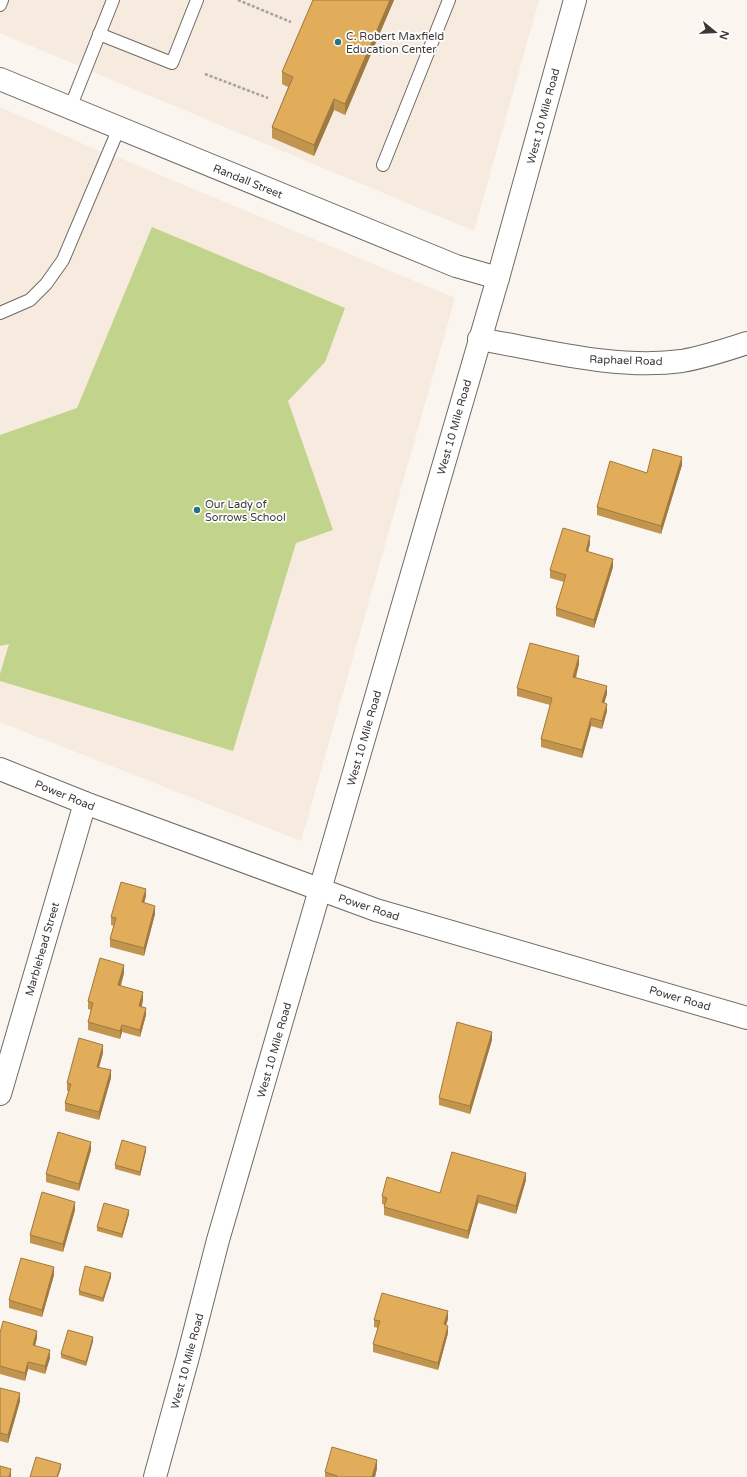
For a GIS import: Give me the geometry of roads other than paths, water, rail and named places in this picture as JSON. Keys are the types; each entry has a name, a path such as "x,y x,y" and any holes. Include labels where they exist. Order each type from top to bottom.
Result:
{"street":[{"name":"West 10 Mile Road","path":"155,1477 218,1240 498,278 575,0"},
{"name":"Randall Street","path":"0,79 456,266 498,278"},
{"name":"Raphael Road","path":"479,339 589,359 645,362 682,361 747,343"},
{"name":"Power Road","path":"0,769 84,804 376,910 747,1018"},
{"name":"Marblehead Street","path":"0,1094 84,804"}],"lane":[{"path":"0,5 2,0"},
{"path":"70,108 113,0"},
{"path":"99,34 172,63 197,0"},
{"path":"383,165 449,0"},
{"path":"0,313 30,300 46,284 63,260 119,128"}],"place":[{"name":"C. Robert Maxfield Education Center","path":"338,42"},
{"name":"Our Lady of Sorrows School","path":"197,510"}]}
